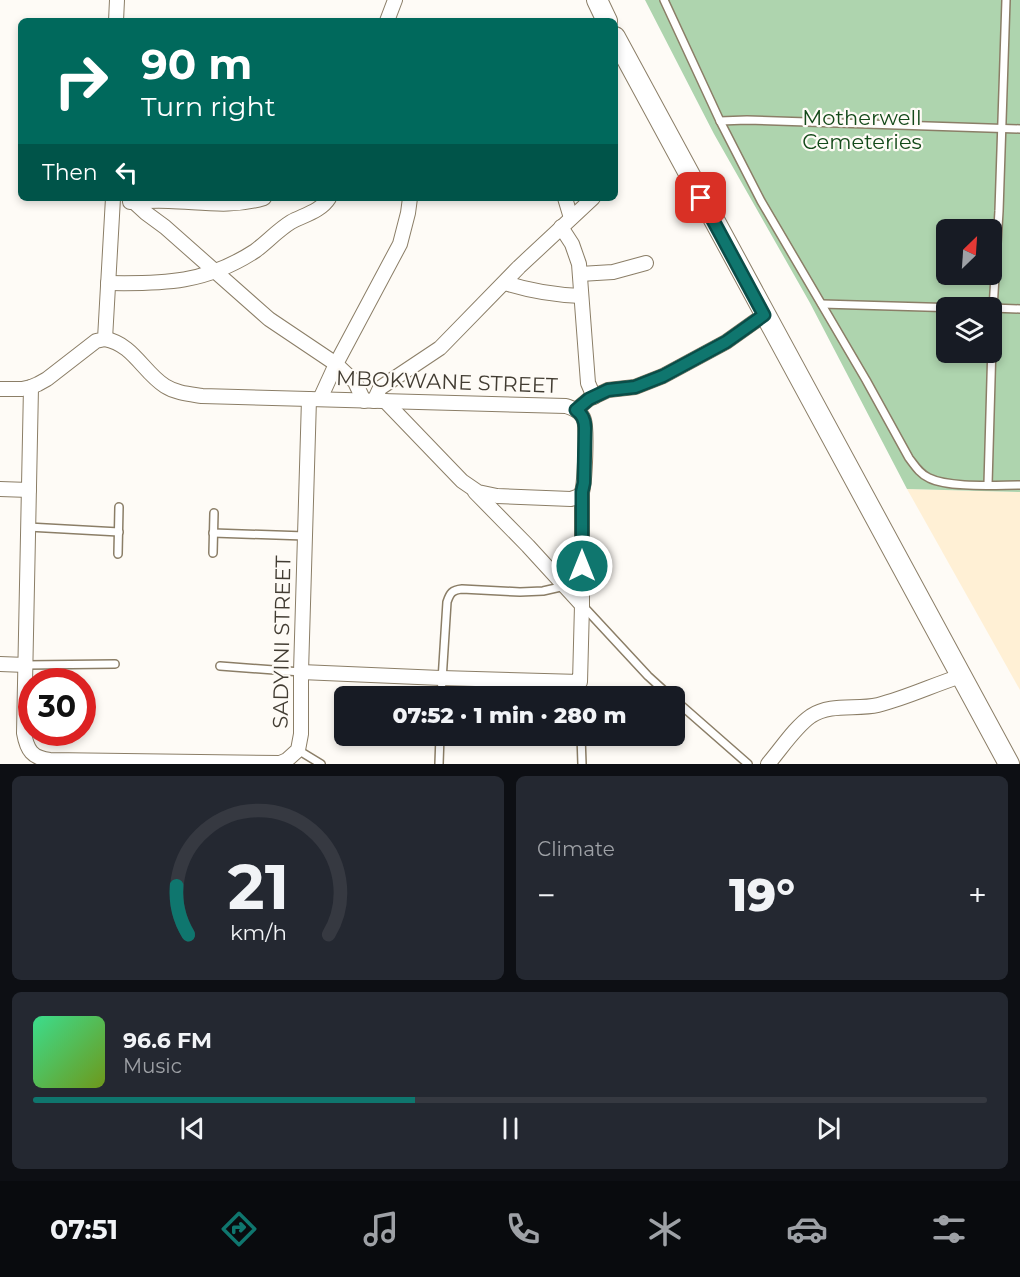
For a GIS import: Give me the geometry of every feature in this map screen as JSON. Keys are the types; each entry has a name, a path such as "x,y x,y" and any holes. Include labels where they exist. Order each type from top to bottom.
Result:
{"main road":[{"path":"597,0 606,18"},
{"path":"618,44 1009,764"}],"street":[{"path":"116,18 117,0"},
{"path":"388,18 395,0"},
{"path":"0,389 31,387 47,379 96,341 105,339 113,201"},
{"path":"135,201 269,319 336,364 471,488 582,605"},
{"path":"168,201 202,204 239,204 252,201"},
{"path":"108,283 181,280 215,272 255,251 290,223 325,205 327,201"},
{"path":"315,399 400,244 410,201"},
{"path":"565,201 566,223 579,264 588,383 594,397"},
{"path":"374,401 380,388 440,348 590,201"},
{"path":"580,274 613,272 646,263"},
{"path":"505,282 526,290 581,296"},
{"path":"576,410 589,399 608,390 635,387 663,376 726,342 764,315"},
{"name":"MBOKWANE STREET","path":"105,339 113,340 125,348 162,384 178,392 202,396 566,406 576,410 585,423 580,686"},
{"name":"SADYINI STREET","path":"31,387 24,733 30,752 42,759 280,763 298,750 301,734 305,536 315,399"},
{"path":"471,488 483,494 497,496 571,499 576,498 582,492"},
{"path":"0,489 29,490"},
{"path":"0,664 26,665"},
{"name":"MBOKWANE STREET","path":"301,672 441,678 542,686"},
{"path":"768,764 798,728 818,712 832,708 859,707 896,700 961,676"}],"lane":[{"path":"664,0 720,121 761,201 916,468 931,479 947,484 1020,485"},
{"path":"993,297 1006,0"},
{"path":"720,121 759,120 1020,129"},
{"path":"822,304 936,307"},
{"path":"1002,309 1020,309"},
{"path":"988,484 991,363"},
{"path":"118,554 119,507"},
{"path":"213,553 214,513"},
{"path":"28,528 118,532"},
{"path":"213,533 305,536"},
{"path":"441,686 447,602 450,593 455,590 472,589 543,591 565,586"},
{"path":"582,605 659,686"},
{"path":"26,665 115,664"},
{"path":"220,666 301,672"},
{"path":"685,709 745,763"},
{"path":"439,764 440,746"},
{"path":"581,746 582,764"},
{"path":"298,750 321,764"}],"shaded area":[{"path":"907,489 1020,492 1020,690"}],"green space":[{"name":"Motherwell Cemeteries","path":"645,0 1020,0 1020,492 907,489 810,303 714,134"}],"route":[{"path":"582,566 585,428 584,420 580,412 576,410 589,399 608,390 635,387 663,376 726,342 764,315 701,198"}]}
